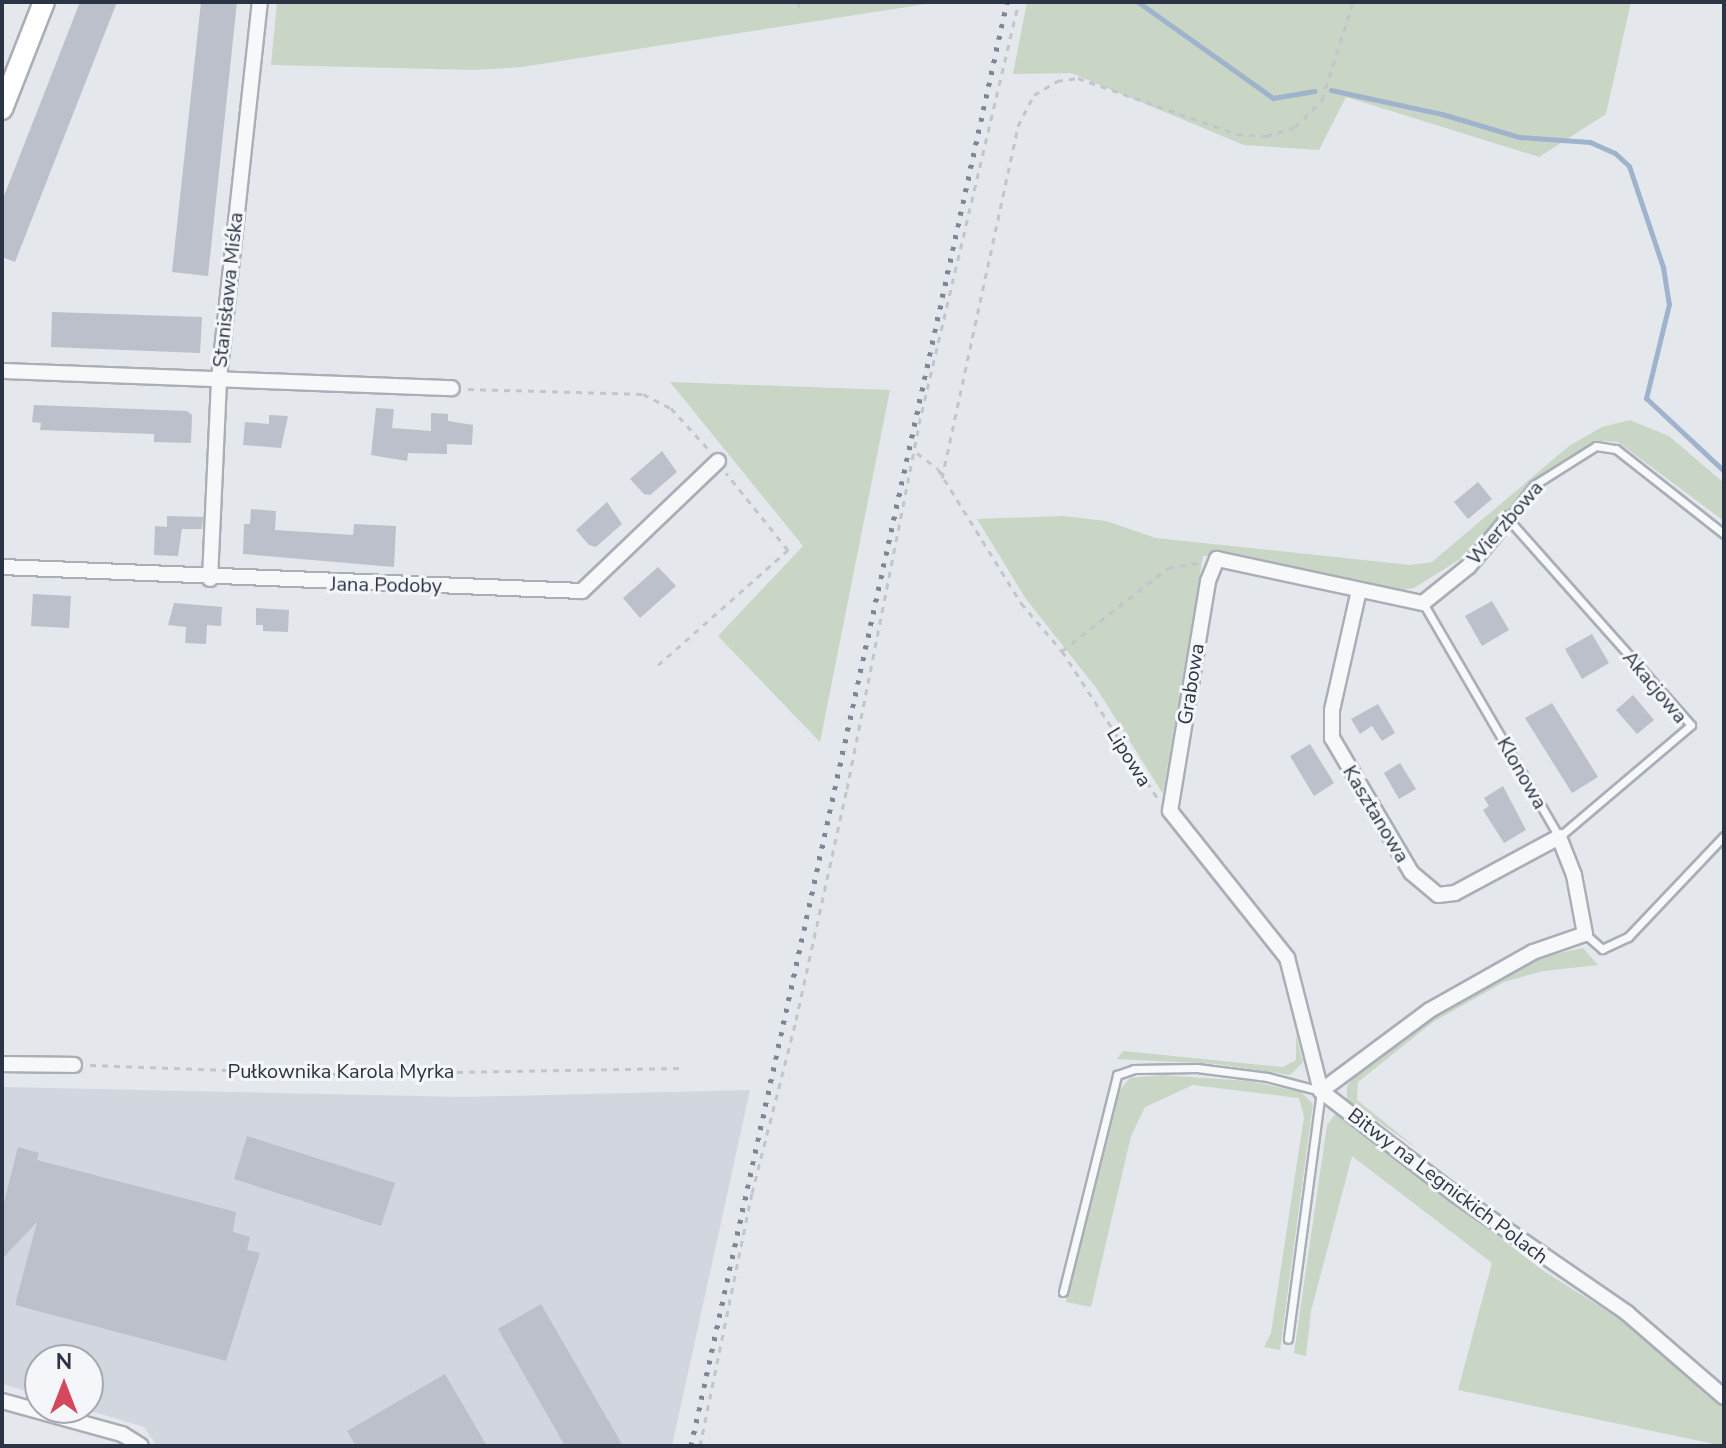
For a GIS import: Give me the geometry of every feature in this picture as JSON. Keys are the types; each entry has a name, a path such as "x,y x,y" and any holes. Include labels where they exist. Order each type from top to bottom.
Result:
{"street":[{"path":"2,109 44,2"},
{"name":"Stanisława Miśka","path":"210,579 219,378 260,2"},
{"path":"2,371 452,388"},
{"name":"Jana Podoby","path":"2,567 210,579 582,591 718,461"},
{"name":"Wierzbowa","path":"1423,603 1469,566 1508,519"},
{"path":"1217,559 1423,603"},
{"name":"Grabowa","path":"1170,811 1208,581 1217,559"},
{"name":"Kasztanowa","path":"1359,590 1332,710 1332,738 1411,872 1438,895 1455,893 1559,837"},
{"path":"1170,811 1220,880 1287,958 1321,1091 1430,1010 1533,952 1585,934"},
{"name":"Klonowa","path":"1559,837 1574,875 1585,934"},
{"path":"2,1064 74,1065"},
{"name":"Bitwy na Legnickich Polach","path":"1321,1091 1468,1204 1627,1313 1724,1397"},
{"path":"2,1401 122,1434 141,1446"}],"lane":[{"name":"Wierzbowa","path":"1508,519 1534,485 1596,446 1616,449 1724,534"},
{"name":"Akacjowa","path":"1508,519 1691,725 1559,837"},
{"name":"Klonowa","path":"1423,603 1559,837"},
{"path":"1585,934 1602,949 1628,937 1724,836"},
{"name":"Bitwy na Legnickich Polach","path":"1063,1292 1112,1083 1117,1075 1134,1069 1197,1068 1267,1077 1321,1091"},
{"path":"1288,1339 1321,1091"}],"path":[{"path":"797,2 801,10"},
{"path":"700,1446 983,140 1019,2"},
{"path":"942,478 1018,126 1034,95 1057,81 1078,78 1237,134 1266,136 1295,127 1322,100 1353,2"},
{"path":"452,388 643,394 671,408 718,461 788,550 658,665"},
{"name":"Lipowa","path":"917,453 938,469 1021,603 1062,651 1148,789 1170,811"},
{"path":"1062,651 1168,568 1217,559"},
{"name":"Pułkownika Karola Myrka","path":"74,1065 337,1074 681,1068"}],"shaded area":[{"path":"2,1087 464,1097 750,1090 672,1446 157,1446 144,1427 104,1415 104,1344 24,1344 24,1390 2,1384"}],"green space":[{"path":"277,2 939,2 522,67 476,70 271,65"},
{"path":"1027,2 1631,2 1606,114 1539,157 1346,97 1319,150 1244,145 1071,73 1013,74"},
{"path":"670,382 890,390 820,742 718,636 803,546"},
{"path":"1630,420 1669,436 1724,483 1724,521 1618,442 1603,441 1544,472 1465,556 1414,588 1397,591 1237,556 1203,556 1163,794 1097,689 1026,599 977,519 1064,516 1106,521 1156,538 1410,565 1432,562 1569,446 1602,427"},
{"path":"1583,948 1598,965 1543,971 1504,982 1433,1022 1358,1082 1357,1100 1419,1150 1347,1100 1347,1086 1358,1072 1433,1015 1539,957"},
{"path":"1296,1035 1303,1062 1290,1075 1216,1064 1117,1059 1123,1051 1283,1067 1296,1060"},
{"path":"1161,1075 1249,1081 1301,1092 1313,1104 1280,1350 1264,1347 1271,1333 1304,1117 1299,1098 1193,1085 1145,1107 1131,1136 1091,1307 1066,1302 1114,1097 1130,1078"},
{"path":"1336,1113 1542,1270 1615,1316 1680,1369 1724,1408 1724,1446 1458,1390 1492,1263 1352,1156 1311,1311 1306,1356 1294,1353 1327,1125"}],"building":[{"path":"80,2 117,2 15,262 2,257 2,201"},
{"path":"201,2 237,2 208,276 172,272"},
{"path":"52,312 202,317 200,353 51,347"},
{"path":"34,405 187,411 192,415 191,443 154,442 154,434 40,430 41,423 32,422"},
{"path":"376,408 394,409 392,428 431,431 431,413 448,414 448,421 473,425 472,445 447,444 447,454 408,453 407,461 371,455"},
{"path":"269,415 288,416 281,448 243,445 245,422 269,424"},
{"path":"662,451 677,472 650,495 644,494 630,479"},
{"path":"1478,482 1492,499 1468,519 1454,502"},
{"path":"607,502 622,524 596,547 589,545 576,530"},
{"path":"251,509 276,511 275,530 353,535 354,524 396,526 394,567 243,554 244,524 250,524"},
{"path":"167,516 203,517 202,529 182,529 178,556 154,555 155,526 167,527"},
{"path":"658,567 676,586 640,618 623,598"},
{"path":"33,594 71,596 69,628 31,626"},
{"path":"1492,601 1509,630 1482,646 1465,616"},
{"path":"174,603 222,607 221,626 207,625 206,644 185,643 186,627 168,625"},
{"path":"256,608 289,610 288,632 263,631 263,625 256,625"},
{"path":"1592,634 1609,663 1582,679 1565,649"},
{"path":"1633,695 1654,720 1637,734 1616,710"},
{"path":"1552,703 1598,777 1572,793 1525,718"},
{"path":"1378,704 1395,733 1382,741 1372,726 1360,734 1351,719"},
{"path":"1310,744 1334,783 1314,796 1290,756"},
{"path":"1400,763 1416,789 1399,799 1384,773"},
{"path":"1503,786 1526,830 1504,843 1483,810 1489,806 1484,798"},
{"path":"247,1136 395,1183 381,1226 234,1179"},
{"path":"18,1147 39,1153 37,1160 236,1212 233,1232 250,1237 247,1250 260,1253 226,1361 15,1305 37,1222 2,1259 2,1210"},
{"path":"541,1304 623,1446 565,1446 498,1329"},
{"path":"445,1374 487,1446 356,1446 347,1431"}],"waterway":[{"path":"1138,2 1273,98 1314,91"},
{"path":"1331,90 1442,114 1519,137 1590,142 1615,153 1629,166 1663,267 1669,304 1646,398 1724,471"}],"railway":[{"path":"691,1446 1007,2"}]}
